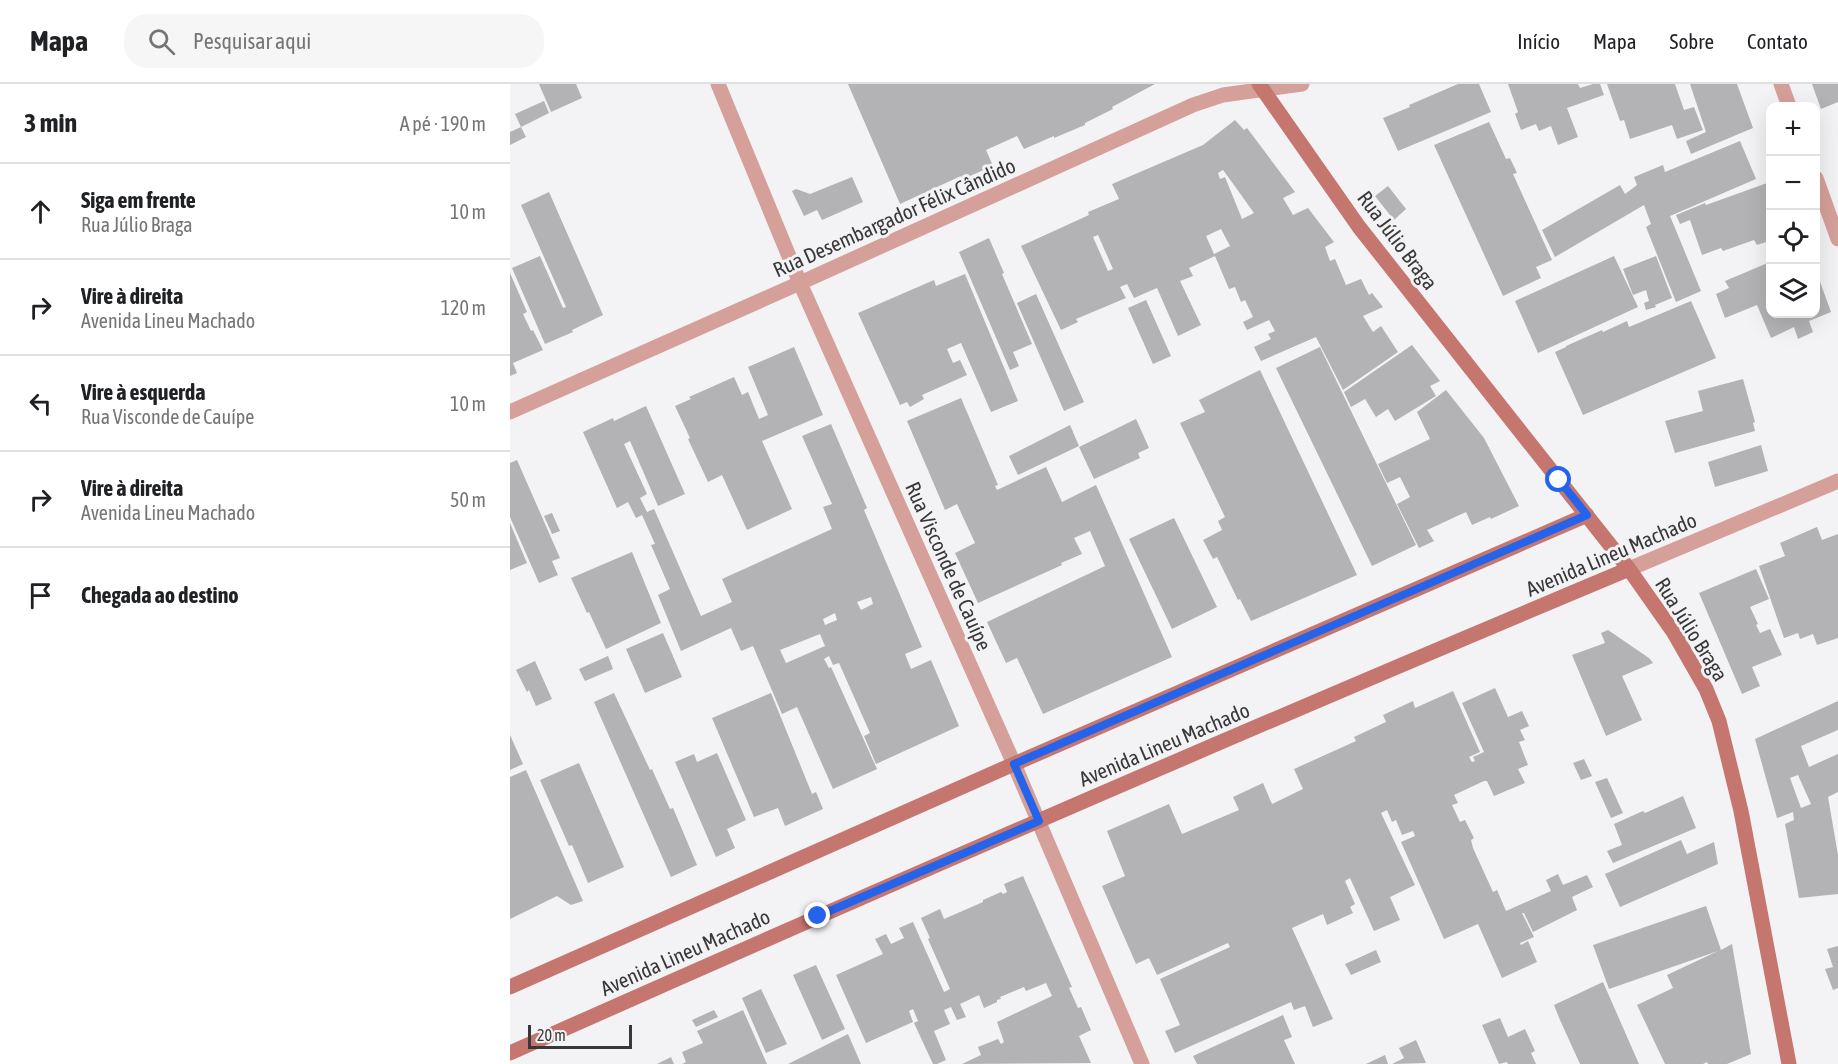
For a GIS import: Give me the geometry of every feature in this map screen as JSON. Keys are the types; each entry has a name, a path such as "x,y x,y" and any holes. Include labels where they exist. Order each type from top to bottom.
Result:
{"street":[{"name":"Rua Visconde de Cauípe","path":"718,84 800,283 1039,821 1142,1064"},
{"name":"Rua Desembargador Félix Cândido","path":"510,412 1193,105 1223,95 1261,87 1302,84"},
{"path":"1781,84 1788,102"},
{"name":"Rua Júlio Braga","path":"1261,87 1359,227 1629,569 1674,633 1706,689 1719,721 1741,811 1789,1064"},
{"path":"1820,191 1838,239"},
{"name":"Avenida Lineu Machado","path":"510,1053 818,916 1838,482"},
{"name":"Avenida Lineu Machado","path":"510,987 1014,764 1587,515"}],"building":[{"path":"539,84 576,84 582,98 551,112"},
{"path":"848,84 1155,84 1112,107 1113,109 1085,125 1054,138 1054,136 1024,149 1017,136 986,150 993,166 963,179 961,176 900,204"},
{"path":"1458,84 1479,84 1491,112 1398,151 1383,118"},
{"path":"1508,84 1578,84 1580,88 1600,84 1604,95 1567,108 1578,137 1558,145 1551,126 1539,131 1536,124 1521,130 1515,114 1518,112"},
{"path":"1607,84 1675,84 1684,110 1694,107 1703,130 1677,139 1672,125 1630,139 1624,120 1620,121"},
{"path":"1690,84 1737,84 1753,128 1691,154 1686,141 1706,132"},
{"path":"1812,84 1838,84 1838,102 1821,109"},
{"path":"544,101 549,113 521,127 515,114"},
{"path":"1235,120 1244,130 1247,128 1295,192 1283,198 1293,215 1308,208 1334,242 1325,247 1330,261 1335,259 1346,285 1361,279 1369,295 1372,293 1383,307 1363,316 1373,332 1381,326 1398,352 1343,390 1316,337 1261,361 1254,347 1271,339 1268,334 1275,331 1269,320 1247,330 1243,322 1253,317 1245,300 1241,302 1235,287 1229,289 1215,256 1189,268 1193,276 1180,281 1201,325 1178,336 1157,288 1134,298 1127,284 1120,287 1126,298 1076,319 1078,322 1061,330 1021,246 1119,199 1112,184 1203,145","holes":["1223,170 1234,185 1254,213 1242,219 1225,177 1220,179 1218,173","1221,229 1230,246 1214,254 1206,236","1098,235 1113,269 1108,271 1093,237"]},
{"path":"1489,122 1506,159 1510,158 1517,173 1513,174 1552,260 1536,267 1541,278 1503,296 1434,145"},
{"path":"521,127 526,137 510,145 510,132"},
{"path":"1740,141 1756,179 1670,216 1701,291 1676,302 1646,227 1651,224 1644,205 1555,257 1542,230 1620,185 1625,194 1637,185 1634,177 1663,165 1665,172"},
{"path":"852,177 863,202 822,220 817,210 804,216 792,191 796,189 810,194"},
{"path":"1766,183 1766,242 1757,245 1754,240 1723,251 1721,248 1702,255 1690,220 1680,224 1676,215 1705,203 1706,205"},
{"path":"1388,186 1406,209 1394,220 1375,196"},
{"path":"549,192 603,315 545,344 512,268 540,256 563,308 566,307 521,205"},
{"path":"989,238 1032,344 1013,352 1019,366 1010,370 959,252"},
{"path":"1614,256 1638,307 1538,353 1515,301"},
{"path":"1656,256 1672,298 1646,310 1644,303 1649,301 1646,290 1633,295 1623,269"},
{"path":"1766,264 1766,318 1816,318 1809,321 1813,332 1798,339 1794,327 1771,338 1757,305 1725,318 1716,294 1729,288 1725,281"},
{"path":"510,273 527,312 523,314 543,350 513,363 517,373 510,376"},
{"path":"965,274 1018,401 991,412 961,343 947,349 953,363 960,360 967,375 922,395 924,399 910,407 907,402 900,405 858,313 934,280 936,286"},
{"path":"1820,282 1831,312 1820,316"},
{"path":"1036,294 1084,402 1064,411 1017,303"},
{"path":"1146,300 1171,356 1153,364 1128,308"},
{"path":"1691,301 1716,358 1583,415 1555,352 1602,330 1603,332 1627,321 1629,327"},
{"path":"1412,345 1440,381 1430,386 1436,396 1395,421 1388,409 1376,417 1365,399 1351,407 1344,392"},
{"path":"794,347 823,415 762,441 792,509 747,530 722,475 708,482 675,406 691,399 689,397 734,377 742,395 748,392 759,419 768,415 748,367"},
{"path":"1320,347 1416,545 1372,566 1276,368"},
{"path":"1260,370 1357,575 1251,621 1217,557 1213,559 1203,540 1222,530 1218,521 1225,517 1180,423 1205,412 1199,400"},
{"path":"1743,379 1755,422 1753,423 1755,431 1675,453 1665,421 1703,411 1698,391"},
{"path":"1446,390 1484,438 1519,506 1472,525 1466,512 1427,530 1434,541 1419,548 1397,504 1410,497 1400,477 1387,483 1378,464 1430,439 1417,412"},
{"path":"961,398 998,485 995,486 997,490 1046,467 1062,502 1096,485 1172,657 1043,714 1017,658 1006,663 987,622 1105,566 1090,531 1074,538 1082,554 978,603 955,553 975,543 957,504 945,510 907,421"},
{"path":"646,406 685,494 658,506 630,441 624,444 647,494 640,498 647,512 654,509 701,616 732,602 722,579 832,529 823,507 832,504 802,436 831,424 867,508 864,510 922,647 905,654 911,669 931,660 959,726 876,764 864,736 870,733 839,663 833,665 829,656 824,659 829,668 831,667 877,769 833,789 797,707 782,714 753,646 741,651 731,628 681,651 658,595 670,589 651,545 655,544 642,515 636,518 628,502 617,508 583,432 613,418 614,421","holes":["871,597 873,604 861,610 857,602","835,613 837,620 825,625 823,619","820,634 825,646 786,663 780,650"]},
{"path":"1136,419 1149,448 1138,453 1140,458 1094,479 1079,447"},
{"path":"1070,425 1079,446 1018,475 1009,456"},
{"path":"1761,445 1768,471 1715,487 1708,462"},
{"path":"517,460 560,558 552,561 558,575 539,583 510,517 510,463"},
{"path":"552,513 560,531 552,534 544,516"},
{"path":"1174,518 1217,607 1172,629 1129,539"},
{"path":"510,523 527,563 510,570"},
{"path":"1817,527 1822,540 1838,534 1838,638 1817,645 1813,634 1800,639 1798,633 1784,638 1759,566 1785,556 1780,543"},
{"path":"632,552 661,623 606,649 571,578"},
{"path":"1756,569 1769,599 1750,607 1760,633 1770,629 1782,655 1752,667 1760,686 1742,694 1699,593"},
{"path":"1608,630 1653,663 1622,676 1642,720 1606,736 1572,655 1605,643 1601,633"},
{"path":"663,633 682,677 645,693 626,649"},
{"path":"608,656 613,669 585,681 579,669"},
{"path":"535,661 552,699 536,706 516,670"},
{"path":"1495,688 1508,717 1522,711 1529,726 1520,730 1525,740 1519,742 1528,765 1518,769 1525,783 1494,796 1487,781 1484,781 1454,795 1458,803 1452,805 1460,822 1465,820 1474,838 1471,840 1473,848 1493,892 1497,890 1506,911 1551,891 1546,880 1558,874 1563,885 1587,875 1593,887 1572,897 1577,910 1533,932 1522,913 1534,937 1520,943 1521,945 1528,941 1537,962 1502,978 1478,924 1444,939 1401,842 1415,836 1413,831 1402,835 1396,820 1392,822 1387,810 1381,813 1415,885 1390,897 1400,920 1374,931 1350,878 1345,881 1355,904 1350,907 1353,913 1327,925 1323,914 1292,928 1333,1019 1313,1027 1305,1006 1294,1010 1291,1002 1175,1053 1165,1031 1180,1025 1160,979 1230,947 1228,943 1157,975 1149,958 1136,964 1102,886 1125,876 1107,831 1169,804 1182,834 1239,810 1233,797 1263,783 1272,804 1303,789 1294,769 1356,741 1354,737 1386,722 1383,715 1413,701 1415,708 1453,691 1480,752 1469,757 1472,762 1475,761 1473,757 1484,752 1462,703"},
{"path":"614,693 670,809 673,808 697,865 671,877 594,702"},
{"path":"771,693 812,794 816,792 823,809 785,826 778,808 754,817 712,718"},
{"path":"1838,701 1838,730 1801,746 1809,767 1838,754 1838,792 1828,797 1838,855 1838,894 1799,898 1785,824 1794,820 1793,812 1777,818 1755,739","holes":["1798,775 1811,804 1801,808 1790,778"]},
{"path":"510,735 523,764 510,770"},
{"path":"717,753 746,820 727,829 735,848 716,857 675,762 694,754 697,762"},
{"path":"1584,759 1592,776 1581,780 1573,763"},
{"path":"579,763 624,867 588,883 540,780"},
{"path":"526,770 583,901 571,905 557,896 510,919 510,777"},
{"path":"1607,778 1623,813 1611,818 1595,782"},
{"path":"1683,796 1696,828 1613,863 1607,851 1622,845 1614,824"},
{"path":"1681,840 1687,854 1714,842 1718,864 1620,907 1605,874"},
{"path":"1023,876 1072,987 1069,988 1078,1008 1081,1007 1091,1030 1079,1036 1091,1063 962,1064 981,1055 978,1047 998,1039 1001,1044 1004,1042 997,1022 1052,996 1046,983 1026,991 1024,987 1000,997 1001,999 997,1002 984,1008 979,995 960,1004 966,1017 957,1020 951,1007 944,1010 950,1024 934,1031 946,1060 937,1064 933,1064 914,1023 918,1021 913,1009 909,1011 913,1022 866,1043 836,975 883,954 875,939 886,934 891,944 904,938 899,928 913,922 944,992 950,989 921,918 940,909 944,919 1001,892 1003,894 1007,892 1004,884"},
{"path":"1706,906 1721,950 1732,944 1751,1054 1727,1064 1708,1064 1707,1062 1703,1064 1665,1064 1637,1005 1673,988 1667,975 1718,951 1609,989 1593,945"},
{"path":"1838,946 1838,988 1833,990 1825,969 1833,967 1827,949"},
{"path":"1376,950 1381,962 1351,975 1345,964"},
{"path":"816,965 845,1029 822,1040 793,975"},
{"path":"1603,982 1639,1064 1580,1064 1560,1020 1554,1005"},
{"path":"761,989 787,1044 766,1053 742,998"},
{"path":"714,1010 718,1017 696,1027 692,1020"},
{"path":"743,1010 767,1064 682,1064 686,1062 682,1052 703,1043 697,1031"},
{"path":"1283,1015 1292,1037 1284,1040 1295,1064 1197,1064 1193,1056"},
{"path":"1500,1018 1508,1037 1525,1029 1535,1051 1531,1053 1536,1064 1508,1064 1507,1062 1499,1064 1482,1025"},
{"path":"848,1034 861,1064 788,1064"},
{"path":"1416,1040 1426,1063 1392,1064 1404,1058 1399,1048"},
{"path":"1385,1055 1388,1064 1366,1064"},
{"path":"671,1057 674,1064 657,1064"}],"route":[{"path":"818,916 1039,821 1014,764 1587,515 1559,480"}]}
